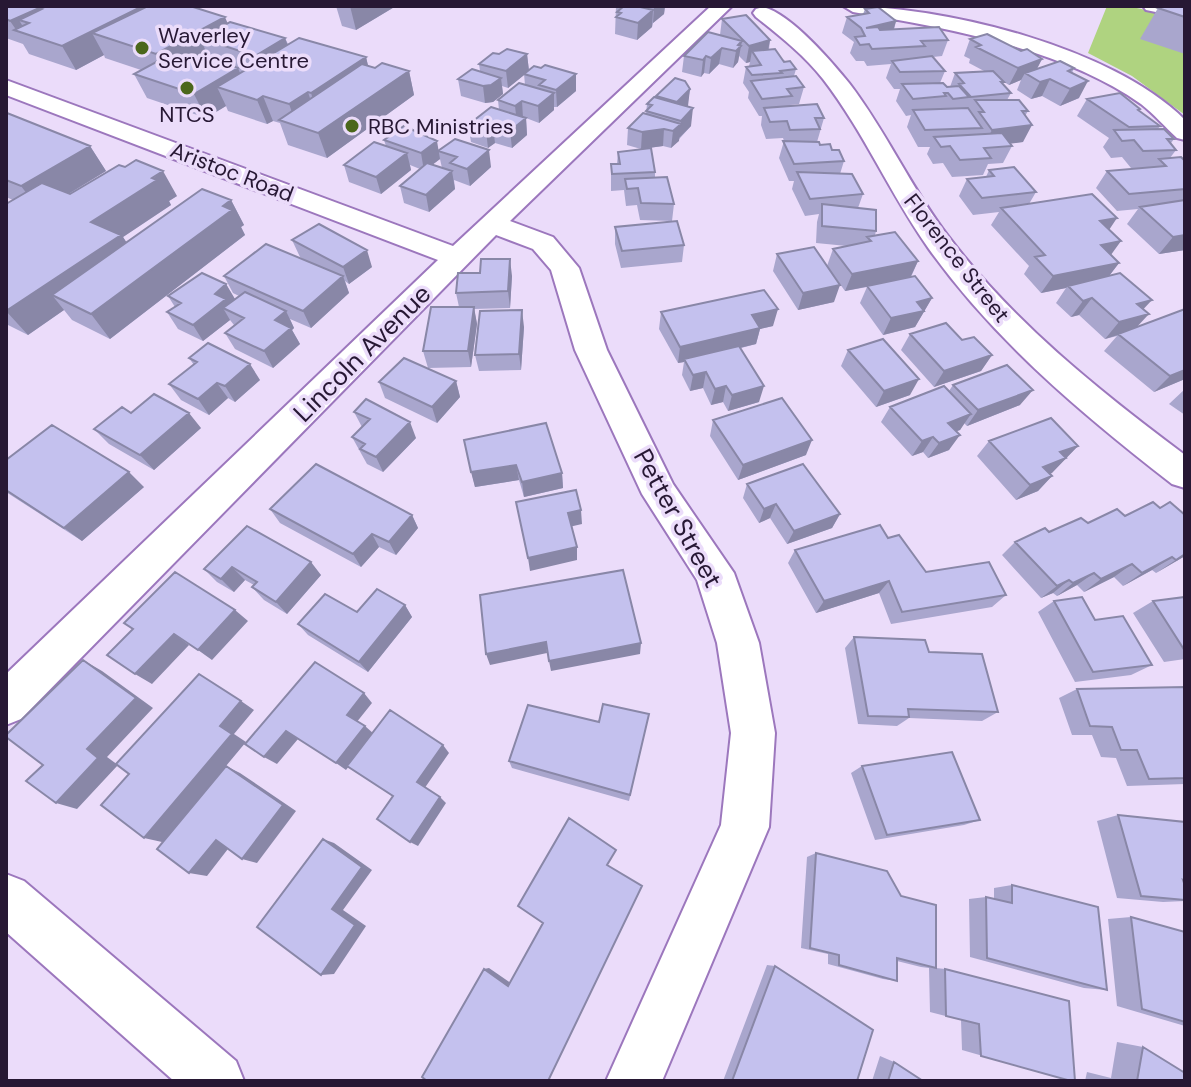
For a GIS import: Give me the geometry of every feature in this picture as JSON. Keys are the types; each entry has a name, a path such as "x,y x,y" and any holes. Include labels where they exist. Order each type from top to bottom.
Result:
{"street":[{"name":"Lincoln Avenue","path":"6,704 492,224 722,6"},
{"path":"853,6 1046,49 1096,69 1146,97 1185,133"},
{"path":"1153,6 1185,12"},
{"name":"Florence Street","path":"761,8 829,72 869,129 899,185 940,244 999,316 1144,443 1185,474"},
{"name":"Aristoc Road","path":"6,87 459,258"},
{"name":"Petter Street","path":"492,224 543,243 565,268 591,350 660,494 714,573 738,643 753,733 745,827 634,1081"},
{"path":"6,899 216,1081"}],"green space":[{"path":"1107,6 1127,6 1185,18 1185,115 1132,76 1088,53"}],"building":[{"path":"8,6 143,6 62,46 14,30 29,23 19,20 42,9 10,21 6,19"},
{"path":"148,6 190,6 225,17 156,54 92,33"},
{"path":"624,6 653,10 638,23 616,17"},
{"path":"1185,6 1185,17 1158,8"},
{"path":"878,7 896,21 866,28 939,27 948,40 921,41 925,46 872,49 869,44 860,45 855,37 865,36 861,28 847,17 869,13 865,9"},
{"path":"746,15 770,40 749,46 722,19"},
{"path":"230,22 285,38 255,56 200,38"},
{"path":"708,32 742,41 738,45 741,46 736,51 722,48 711,58 706,56 703,60 684,56"},
{"path":"987,34 1021,51 1027,49 1042,59 1018,68 976,47 981,45 970,39"},
{"path":"299,38 366,57 289,104 263,96 257,100 217,87"},
{"path":"507,49 527,54 506,71 479,64 493,53 499,54"},
{"path":"775,49 784,62 790,61 796,69 752,75 746,67 761,65 752,51"},
{"path":"169,55 190,62 200,56 238,68 194,94 134,74"},
{"path":"932,56 945,71 900,72 892,61"},
{"path":"1060,61 1074,68 1068,71 1088,81 1070,89 1050,79 1040,82 1025,73"},
{"path":"382,63 409,71 318,133 279,120 362,64 375,68"},
{"path":"545,65 576,74 556,90 539,85 545,80 524,74 534,66 541,68"},
{"path":"472,69 501,78 483,86 458,79"},
{"path":"993,71 1011,93 971,97 959,84 964,83 955,73"},
{"path":"796,76 804,87 787,89 792,96 762,99 751,81"},
{"path":"675,78 685,81 690,89 677,102 656,96"},
{"path":"519,83 554,93 538,106 522,101 515,106 498,100"},
{"path":"943,83 947,87 959,86 969,97 953,99 944,93 946,96 913,99 902,84"},
{"path":"1120,93 1160,126 1129,127 1087,99"},
{"path":"654,97 693,108 681,121 646,111 652,105 647,104"},
{"path":"975,100 1019,100 1028,111 1022,111 1032,125 992,130 979,112 984,112"},
{"path":"817,104 824,118 815,118 820,129 790,130 787,121 770,122 764,108"},
{"path":"491,107 526,118 510,131 493,126 486,131 468,125"},
{"path":"968,108 982,128 925,130 913,110"},
{"path":"7,113 90,146 21,186 6,180"},
{"path":"643,113 681,124 673,131 642,132 628,128"},
{"path":"404,126 437,141 421,153 384,140"},
{"path":"1164,129 1174,139 1167,139 1176,150 1143,151 1134,140 1122,141 1114,130"},
{"path":"1002,133 1012,146 984,148 991,158 960,160 950,146 941,147 934,137"},
{"path":"455,139 489,150 467,169 450,163 457,157 438,151"},
{"path":"783,141 830,144 832,150 839,150 844,161 794,164"},
{"path":"374,142 407,153 376,177 344,165"},
{"path":"651,148 655,172 612,174 611,164 620,164 618,152"},
{"path":"1181,157 1185,161 1185,189 1129,194 1107,171 1166,166 1159,159"},
{"path":"136,160 163,171 152,178 157,180 91,222 121,235 6,311 6,204 42,183 70,194 119,165 125,167"},
{"path":"427,163 452,171 426,195 400,186"},
{"path":"1014,167 1036,192 982,198 967,179 994,176 989,170"},
{"path":"797,172 852,174 863,194 810,199"},
{"path":"667,177 674,204 641,203 638,188 627,189 625,179"},
{"path":"202,189 231,200 223,206 232,210 91,314 52,295"},
{"path":"1092,194 1117,218 1100,221 1121,241 1101,245 1119,263 1053,276 1035,257 1045,255 1001,208"},
{"path":"1185,200 1185,235 1173,237 1140,207"},
{"path":"822,204 876,210 876,231 822,226"},
{"path":"677,221 684,245 622,251 615,227"},
{"path":"319,224 367,250 343,267 292,240"},
{"path":"895,232 918,261 852,274 833,249 871,241 867,237"},
{"path":"266,244 343,276 303,311 224,276"},
{"path":"814,247 840,285 803,293 777,254"},
{"path":"481,259 510,259 508,291 456,293 458,273 480,273"},
{"path":"202,273 226,284 215,294 226,299 193,325 167,312 181,303 168,296"},
{"path":"1120,273 1152,300 1137,304 1149,314 1119,322 1092,298 1083,301 1068,286"},
{"path":"915,276 932,298 917,302 924,311 891,318 867,286"},
{"path":"764,290 778,309 752,315 760,328 680,347 661,312"},
{"path":"245,292 286,311 275,320 291,328 264,351 225,333 244,318 223,308"},
{"path":"431,307 474,307 468,351 423,351"},
{"path":"1185,309 1185,370 1170,376 1118,334"},
{"path":"522,310 519,354 475,355 480,311"},
{"path":"946,323 962,340 974,337 992,355 944,371 910,334"},
{"path":"883,339 919,379 884,391 848,350"},
{"path":"208,343 250,364 225,386 217,383 198,399 169,384 197,362 189,358"},
{"path":"739,346 764,386 732,395 726,386 715,389 706,372 693,375 684,359"},
{"path":"404,358 456,381 432,407 379,382"},
{"path":"1007,365 1033,390 978,410 953,385"},
{"path":"944,386 971,414 948,423 960,435 939,443 933,437 922,441 890,407"},
{"path":"154,394 189,413 140,455 94,429 122,407 131,413"},
{"path":"782,398 812,440 743,465 713,420"},
{"path":"366,399 410,422 376,457 360,449 365,444 352,437 370,419 354,412"},
{"path":"1051,418 1078,446 1060,452 1066,458 1043,467 1052,476 1030,485 989,441"},
{"path":"546,423 562,473 522,482 516,465 471,472 464,440"},
{"path":"52,425 129,472 64,528 6,490 6,460"},
{"path":"316,464 412,515 389,542 372,534 353,554 270,509"},
{"path":"803,464 840,514 794,531 776,504 764,509 747,484"},
{"path":"576,490 581,510 568,513 577,547 528,558 516,502"},
{"path":"1153,502 1160,508 1170,502 1185,515 1185,554 1176,560 1172,557 1142,573 1132,564 1101,579 1094,573 1073,583 1069,580 1057,586 1015,542 1045,528 1049,532 1081,518 1088,523 1117,509 1125,516"},
{"path":"880,525 888,538 899,535 926,572 989,562 1006,595 902,612 889,581 824,601 795,550"},
{"path":"247,526 311,562 276,602 252,587 257,582 232,567 221,579 204,569"},
{"path":"623,570 641,643 549,661 546,642 486,654 480,595"},
{"path":"175,572 235,610 198,650 174,634 135,674 107,655 133,629 124,623"},
{"path":"377,589 405,605 359,662 298,624 325,594 357,612"},
{"path":"1082,597 1095,620 1123,616 1152,665 1093,672 1054,601"},
{"path":"1185,597 1185,651 1153,601"},
{"path":"854,637 925,640 929,652 982,654 998,712 908,709 909,717 868,716"},
{"path":"83,660 136,698 87,749 98,758 56,803 26,781 43,765 6,735"},
{"path":"315,662 364,693 347,715 365,726 336,763 286,731 264,757 245,744"},
{"path":"199,674 241,701 220,726 232,734 144,838 101,805 129,774 116,764"},
{"path":"1185,687 1185,778 1149,779 1137,750 1121,750 1112,727 1090,726 1077,689"},
{"path":"603,704 649,714 630,795 509,761 528,705 599,722"},
{"path":"390,710 443,745 417,782 440,797 410,842 377,819 393,796 347,766"},
{"path":"952,752 980,820 887,835 862,766"},
{"path":"226,766 283,805 242,859 216,840 189,873 157,849"},
{"path":"1118,815 1185,822 1185,900 1141,896"},
{"path":"569,818 616,850 607,865 642,886 548,1081 427,1081 422,1077 484,969 508,986 543,923 518,906"},
{"path":"323,839 362,867 332,909 355,925 321,975 257,927"},
{"path":"816,853 887,871 901,896 936,905 936,968 897,958 897,981 839,965 839,955 810,948"},
{"path":"1012,885 1098,907 1107,990 987,958 986,897 1012,903"},
{"path":"1131,917 1185,932 1185,1022 1142,1009"},
{"path":"775,966 873,1030 857,1081 732,1081"},
{"path":"945,969 1069,1001 1075,1081 981,1056 979,1024 946,1016"},
{"path":"1143,1047 1185,1073 1185,1081 1137,1081"},
{"path":"894,1062 923,1081 888,1081"}],"place":[{"name":"Waverley Service Centre","path":"142,48"},
{"name":"NTCS","path":"187,88"},
{"name":"RBC Ministries","path":"352,126"}]}
